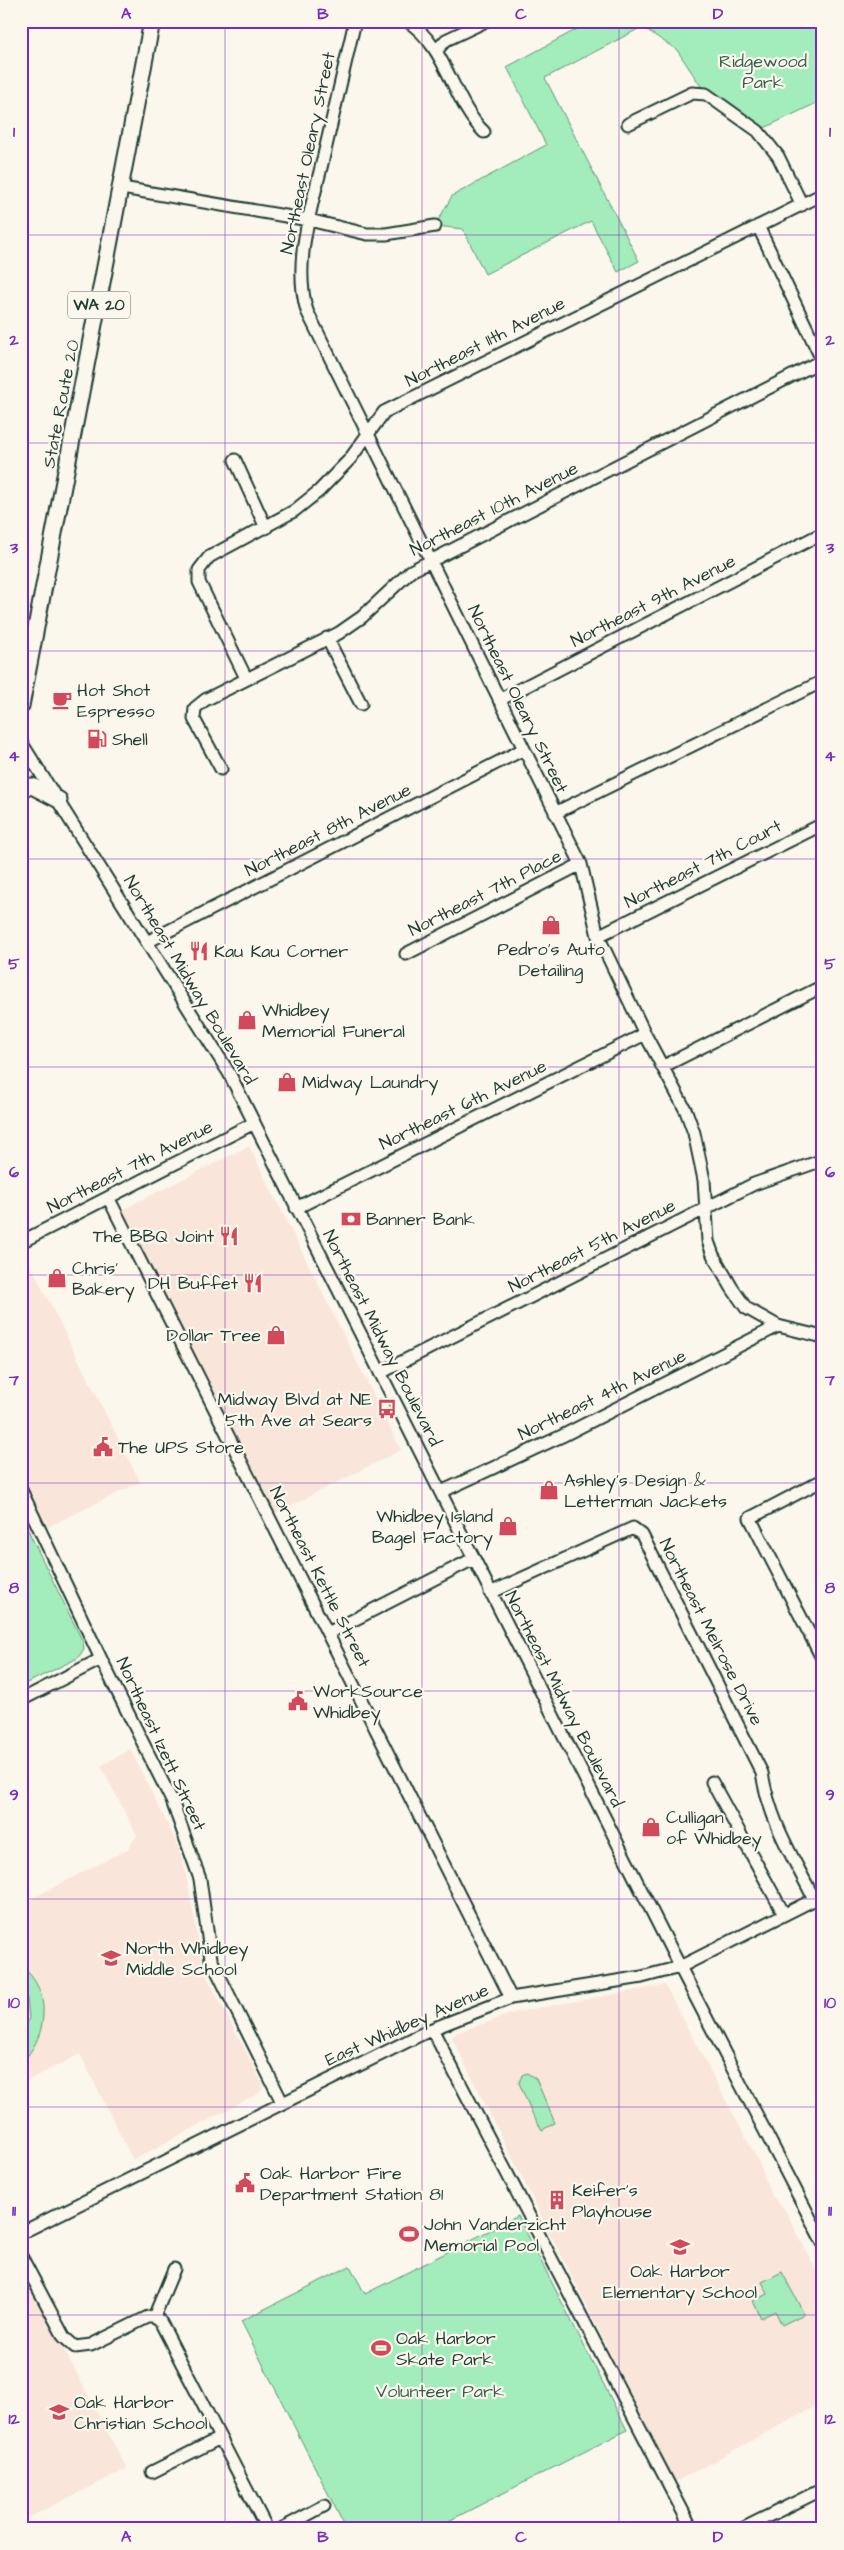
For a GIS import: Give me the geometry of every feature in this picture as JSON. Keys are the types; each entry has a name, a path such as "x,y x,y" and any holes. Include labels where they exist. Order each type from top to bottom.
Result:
{"main road":[{"name":"State Route 20","path":"21,706 25,670 122,188 152,21"},
{"path":"21,788 32,786 59,800"}],"street":[{"name":"Northeast Oleary Street","path":"355,21 309,220 302,261 301,292 307,311 554,813 581,864 598,936 645,1034 686,1111 694,1133 704,1180 704,1208 708,1241 738,1298 746,1308 778,1326 823,1337"},
{"path":"407,21 436,50 472,120 484,132"},
{"path":"436,50 446,40 486,21"},
{"path":"628,124 692,93 706,94 758,131 778,156 802,204"},
{"path":"122,188 309,220 367,234 386,234 435,226"},
{"name":"Northeast 11th Avenue","path":"246,678 198,582 199,570 209,557 266,528 294,511 319,491 350,460 384,412 823,194"},
{"path":"758,226 823,361"},
{"name":"Northeast 10th Avenue","path":"222,769 194,719 195,708 204,700 327,638 362,617 397,582 431,561 823,361"},
{"path":"235,460 266,528"},
{"name":"Northeast 9th Avenue","path":"499,700 823,533"},
{"path":"327,638 361,704"},
{"path":"554,813 823,681"},
{"name":"Northeast Midway Boulevard","path":"21,742 228,1073 680,1967 823,2243"},
{"name":"Northeast 8th Avenue","path":"147,942 524,749"},
{"name":"Northeast 7th Court","path":"598,936 823,824"},
{"name":"Northeast 7th Place","path":"406,954 581,864"},
{"path":"662,1067 823,986"},
{"name":"Northeast 6th Avenue","path":"296,1208 645,1034"},
{"name":"Northeast 7th Avenue","path":"21,1242 254,1122"},
{"name":"Northeast 5th Avenue","path":"380,1373 704,1208 754,1184 823,1160"},
{"name":"Northeast Kettle Street","path":"109,1198 511,1998"},
{"name":"Northeast 4th Avenue","path":"441,1492 562,1436 778,1326"},
{"path":"823,1480 750,1518 823,1660"},
{"name":"Northeast Izett Street","path":"21,1490 101,1659 170,1796 186,1835 200,1879 208,1943 214,1966 282,2102"},
{"name":"Northeast Melrose Drive","path":"490,1593 633,1528 642,1535 762,1773 772,1817 818,1897"},
{"path":"328,1633 473,1559"},
{"path":"21,1700 101,1659"},
{"path":"712,1782 784,1914"},
{"name":"East Whidbey Avenue","path":"21,2233 432,2029 511,1998 642,1977 680,1967 818,1897"},
{"path":"432,2029 692,2529"},
{"path":"21,2256 64,2337 76,2347 90,2345 140,2320 154,2317"},
{"path":"154,2317 174,2270"},
{"path":"154,2317 164,2326 266,2529"},
{"path":"152,2472 220,2438"},
{"path":"742,2529 823,2489"},
{"path":"280,2529 324,2506"}],"shaded area":[{"path":"249,1146 401,1450 274,1514 122,1210"},
{"path":"26,1256 140,1482 27,1537 21,1526 21,1258"},
{"name":"North Whidbey Middle School","path":"130,1749 178,1846 185,1870 204,1971 263,2085 261,2092 133,2160 80,2054 21,2084 21,1911 33,1898 128,1849 137,1835 101,1766"},
{"name":"Oak Harbor Elementary School","path":"665,1985 760,2165 771,2195 785,2210 823,2284 823,2402 675,2482 452,2038 456,2033 517,2012"},
{"name":"Oak Harbor Christian School","path":"21,2268 127,2469 21,2521"}],"green space":[{"name":"Ridgewood Park","path":"592,21 823,21 823,100 758,131 706,94 677,50 642,27 545,78 639,261 618,272 591,221 485,274 463,229 435,226 452,196 546,145 507,67"},
{"path":"21,1516 83,1642 84,1649 78,1658 21,1686"},
{"path":"21,1966 31,1976 38,1988 42,2000 43,2014 37,2040 21,2063 21,2041 29,2018 27,1998 21,1988"},
{"path":"527,2073 536,2079 555,2123 542,2130 519,2083 522,2075"},
{"name":"Volunteer Park","path":"518,2216 627,2430 433,2529 346,2529 241,2321 350,2266 365,2294"},
{"path":"782,2272 804,2314 782,2325 775,2311 761,2318 753,2301 768,2294 762,2282"}],"place":[{"name":"Hot Shot Espresso","path":"62,700"},
{"name":"Shell","path":"97,739"},
{"name":"Pedro’s Auto Detailing","path":"551,925"},
{"name":"Kau Kau Corner","path":"199,951"},
{"name":"Whidbey Memorial Funeral","path":"247,1020"},
{"name":"Midway Laundry","path":"287,1082"},
{"name":"Banner Bank","path":"351,1219"},
{"name":"The BBQ Joint","path":"229,1236"},
{"name":"Chris' Bakery","path":"57,1278"},
{"name":"DH Buffet","path":"253,1283"},
{"name":"Dollar Tree","path":"276,1335"},
{"name":"Midway Blvd at NE 5th Ave at Sears","path":"387,1409"},
{"name":"The UPS Store","path":"103,1447"},
{"name":"Ashley's Design & Letterman Jackets","path":"549,1490"},
{"name":"Whidbey Island Bagel Factory","path":"508,1526"},
{"name":"WorkSource Whidbey","path":"298,1701"},
{"name":"Culligan of Whidbey","path":"651,1827"},
{"name":"North Whidbey Middle School","path":"111,1958"},
{"name":"Oak Harbor Fire Department Station 81","path":"245,2183"},
{"name":"Keifer's Playhouse","path":"557,2200"},
{"name":"John Vanderzicht Memorial Pool","path":"409,2234"},
{"name":"Oak Harbor Elementary School","path":"680,2247"},
{"name":"Oak Harbor Skate Park","path":"381,2348"},
{"name":"Oak Harbor Christian School","path":"59,2412"}]}
